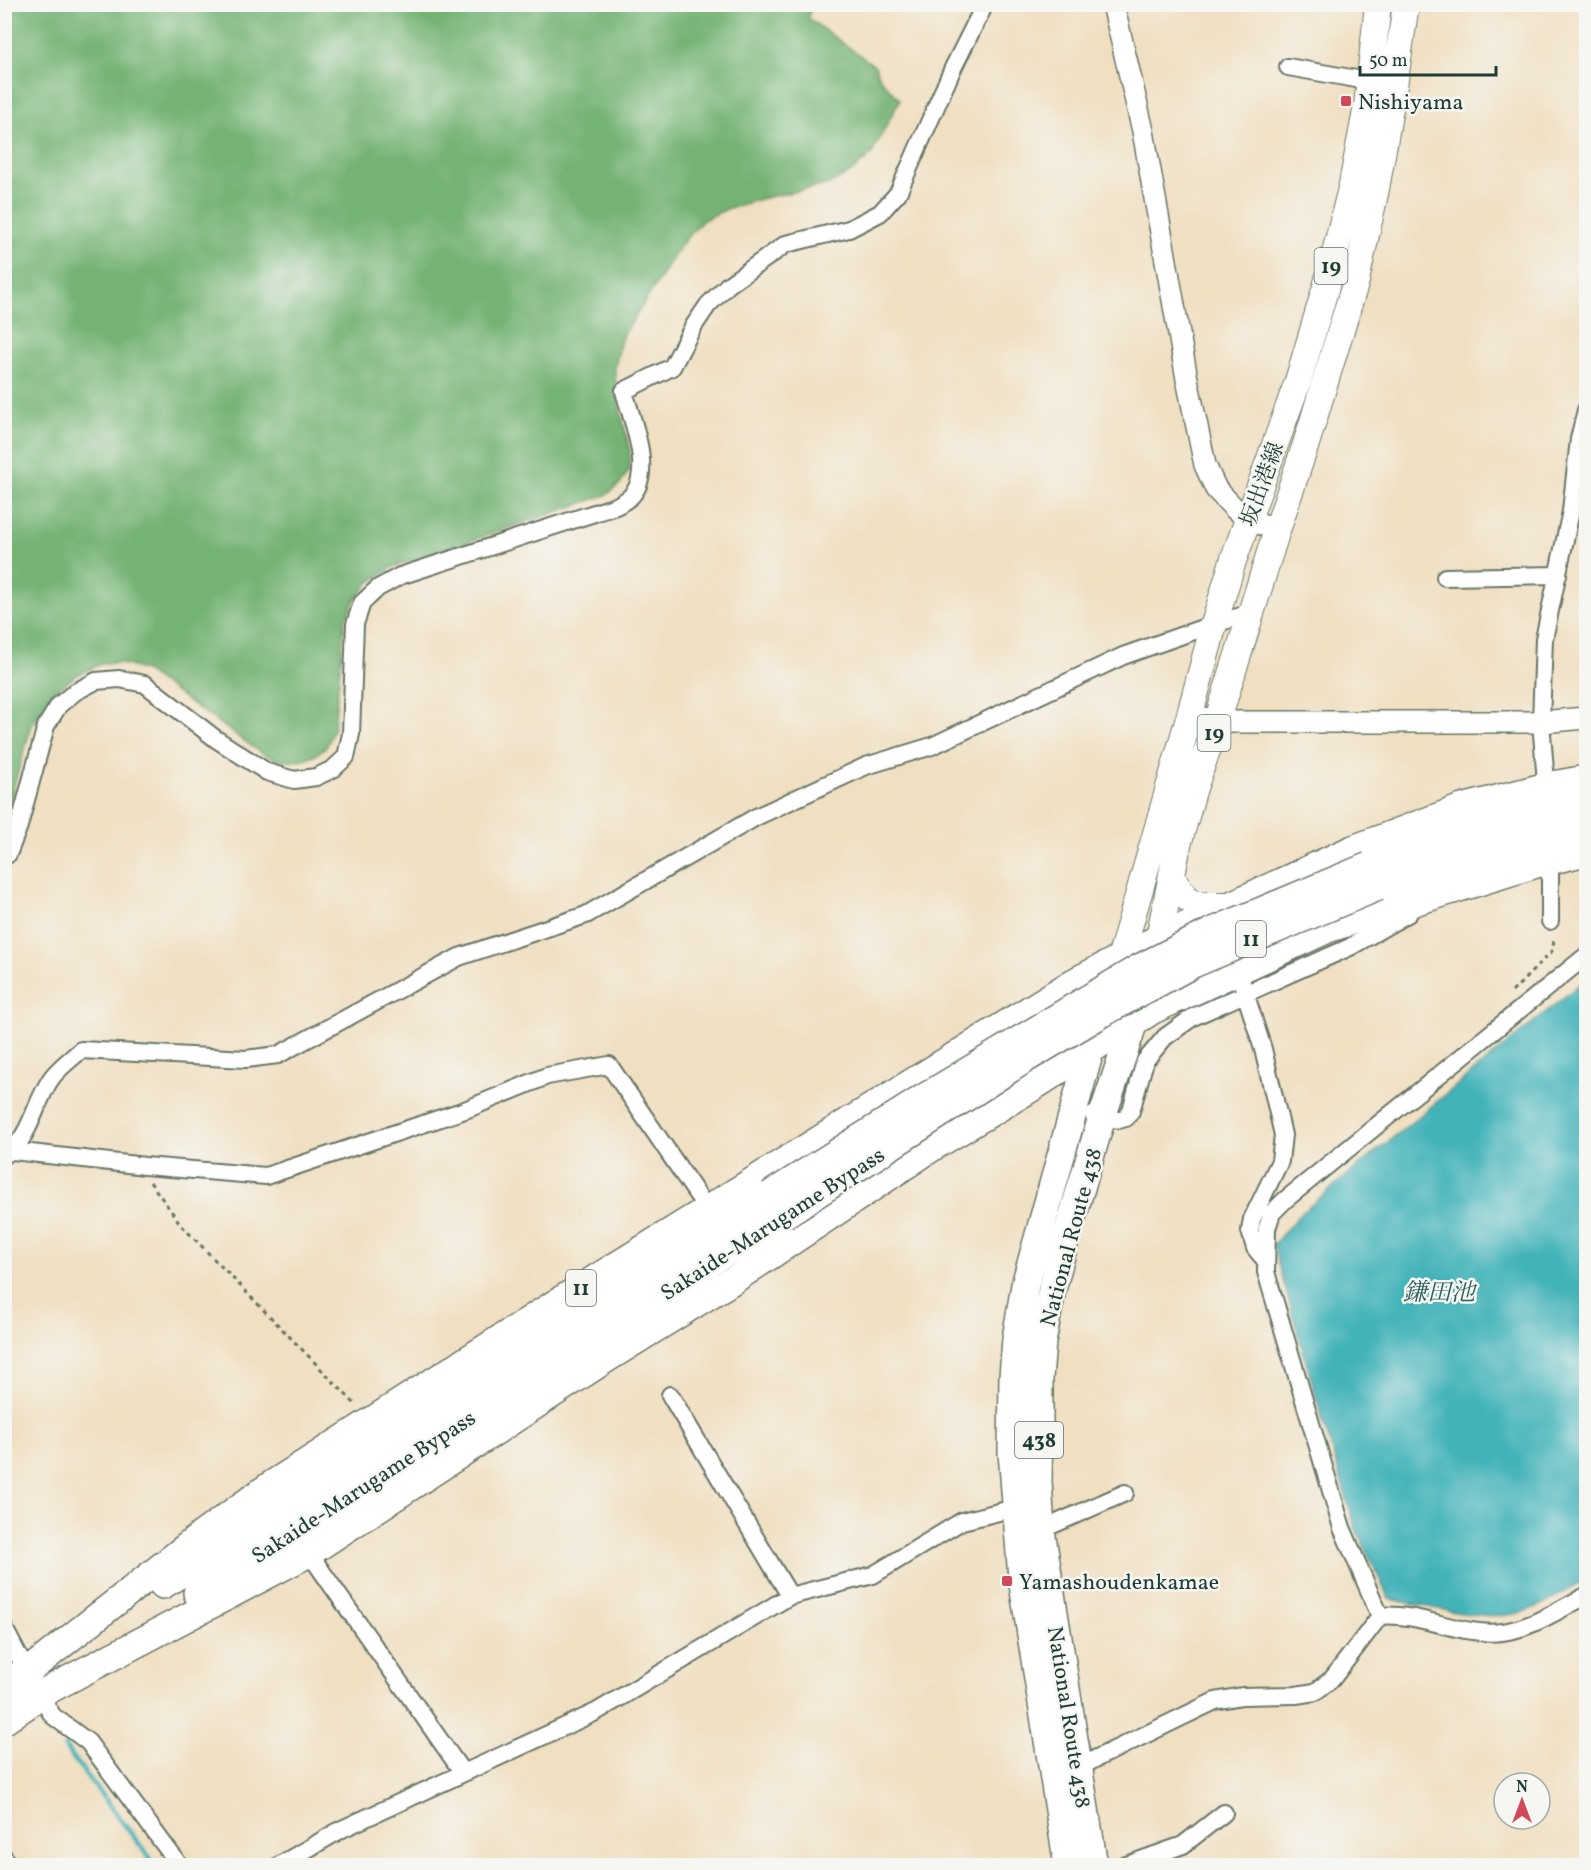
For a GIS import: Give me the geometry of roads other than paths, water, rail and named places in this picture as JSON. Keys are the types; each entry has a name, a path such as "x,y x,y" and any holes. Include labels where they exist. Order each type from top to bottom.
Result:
{"highway":[{"path":"1159,938 1353,849 1451,812 1587,779"},
{"name":"Sakaide-Marugame Bypass","path":"19,1684 777,1205 1108,1010 1193,964 1374,876 1470,833 1587,802"},
{"name":"Sakaide-Marugame Bypass","path":"1374,876 1470,858 1587,829"},
{"path":"4,1718 19,1684 309,1553 606,1359 735,1279 933,1147 1030,1089 1153,1010 1241,982 1330,928 1550,854 1587,852"},
{"name":"11","path":"19,1684 200,1536 268,1487 706,1209 1074,982 1159,938"},
{"name":"National Route 438","path":"1094,1866 1041,1530 1039,1378 1042,1342 1063,1248 1159,938"},
{"name":"National Route 438","path":"1068,1866 1022,1578 1015,1508 1012,1441 1013,1376 1016,1339 1025,1285 1089,1050 1120,959"},
{"path":"1030,1089 1049,1094 1064,1110 1063,1144"}],"main road":[{"name":"坂出港線","path":"1159,938 1178,845 1193,791 1306,444 1356,281 1376,189 1383,84 1378,4"},
{"name":"坂出港線","path":"1120,959 1214,624 1248,519 1298,381 1330,273 1352,184 1406,4"},
{"path":"1173,878 1182,895 1192,903 1230,905"}],"street":[{"path":"4,857 8,854 19,826 46,726 59,705 75,692 96,681 119,679 145,684 216,739 267,772 294,780 316,777 333,769 346,757 351,734 355,624 362,603 378,588 400,576 616,506 632,495 640,480 643,463 624,390 672,367 693,327 708,305 728,285 786,244 849,229 880,213 898,193 953,69 985,4"},
{"path":"1113,4 1144,140 1187,379 1205,465 1216,489 1248,519 1277,530"},
{"path":"1288,67 1383,84"},
{"path":"1547,790 1541,722 1544,639 1558,575 1579,513 1580,440 1587,410"},
{"path":"1445,577 1558,575"},
{"path":"706,1209 609,1065 547,1076 465,1110 266,1176 9,1153 52,1076 81,1050 246,1059 278,1055 459,957 586,915 756,817 866,766 932,746 1123,656 1251,613"},
{"path":"1190,714 1217,722 1541,722 1587,718"},
{"path":"1550,854 1550,921"},
{"path":"1072,1111 1119,1120 1126,1118 1131,1111 1144,1061 1165,1037 1241,982 1350,947 1413,911"},
{"path":"1380,1616 1342,1528 1266,1272 1267,1228 1272,1213 1285,1200 1587,956"},
{"path":"1241,982 1263,1049 1283,1135 1280,1161 1252,1218 1250,1231 1255,1248 1266,1261"},
{"path":"670,1395 790,1596"},
{"path":"1041,1530 1125,1493"},
{"path":"278,1866 342,1829 596,1712 790,1596 873,1575 962,1521 1015,1508"},
{"path":"309,1553 463,1773"},
{"path":"1055,1782 1095,1759 1215,1701 1242,1696 1296,1695 1316,1692 1332,1680 1380,1616 1396,1614 1473,1631 1502,1632 1535,1623 1587,1596"},
{"path":"4,1628 19,1684 52,1716 88,1742 180,1866"},
{"path":"1124,1866 1183,1845 1224,1813"},
{"path":"4,1857 8,1866"}],"water":[{"name":"鎌田池","path":"1586,979 1586,1580 1536,1607 1504,1615 1488,1616 1454,1612 1389,1599 1355,1527 1273,1245 1299,1215"}],"waterway":[{"path":"65,1747 156,1866"}],"place":[{"name":"Nishiyama","path":"1346,101"},
{"name":"Yamashoudenkamae","path":"1007,1581"}]}
